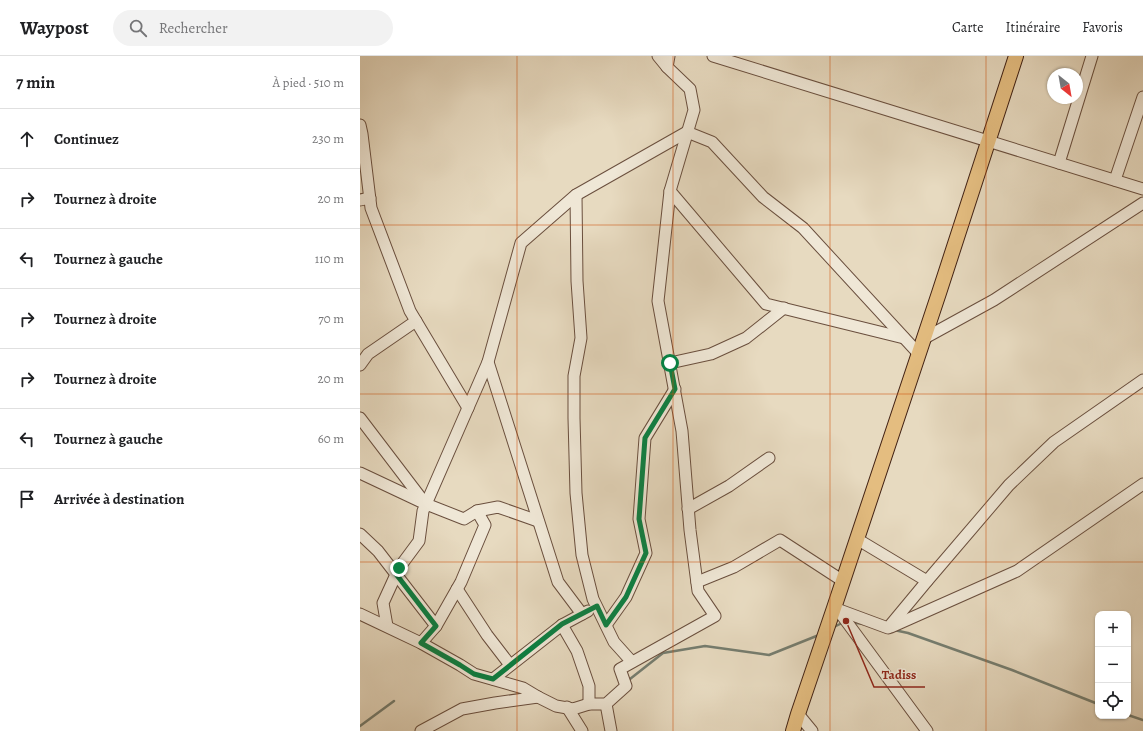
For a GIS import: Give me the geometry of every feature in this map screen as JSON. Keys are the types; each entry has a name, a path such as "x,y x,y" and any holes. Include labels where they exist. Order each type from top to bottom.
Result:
{"main road":[{"path":"793,731 836,609 843,581 1016,56"}],"street":[{"path":"360,614 421,643 474,674 523,688 556,706 573,709 589,704 606,704 626,686 620,669 715,616 698,591 688,510 682,431 658,301 670,192 694,110 690,89 668,62 658,56"},
{"path":"714,56 1143,189"},
{"path":"1059,163 1092,56"},
{"path":"1115,180 1143,97"},
{"path":"360,125 362,134 365,199 371,208 410,311 468,408"},
{"path":"387,626 383,603 399,568 419,542 423,511 488,362 522,243 576,195 687,132"},
{"path":"687,132 712,142 763,198 803,228 918,354"},
{"path":"670,192 766,304 904,338"},
{"path":"576,195 577,281 581,338 574,376 574,418 576,492 582,555 593,599 614,642 632,662"},
{"path":"924,339 994,300 1143,203"},
{"path":"670,363 711,354 746,338 784,308"},
{"path":"360,365 368,354 416,321"},
{"path":"488,362 558,582 582,614"},
{"path":"888,628 1008,485 1054,442 1143,380"},
{"path":"606,625 626,597 646,553 639,519 645,438 675,389"},
{"path":"360,418 426,504"},
{"path":"688,510 729,486 769,458"},
{"path":"360,473 426,504 464,519 477,511 498,507 538,521"},
{"path":"836,609 888,628 1018,571 1143,484"},
{"path":"421,643 436,626 457,589 485,525 477,511"},
{"path":"360,534 378,551 436,626"},
{"path":"857,539 927,581"},
{"path":"697,582 734,567 780,540 843,581"},
{"path":"457,589 487,635 510,665"},
{"path":"493,679 562,624 597,606"},
{"path":"836,609 927,731"},
{"path":"562,624 577,651 589,686 589,704"},
{"path":"421,731 462,709 538,697"},
{"path":"606,704 612,731"},
{"path":"567,707 582,731"},
{"path":"798,714 812,731"}],"waterway":[{"path":"832,628 844,622"},
{"path":"851,622 863,624"},
{"path":"894,630 908,633 1012,670 1095,703"},
{"path":"630,679 663,653 705,646 769,655 819,635"},
{"path":"360,726 394,701"},
{"path":"1131,716 1143,720"}],"place":[{"name":"Tadiss","path":"846,621"}],"route":[{"path":"399,568 396,574 436,626 421,643 474,674 493,679 562,624 597,606 606,625 626,597 646,553 639,519 645,438 675,389 670,363"}]}
